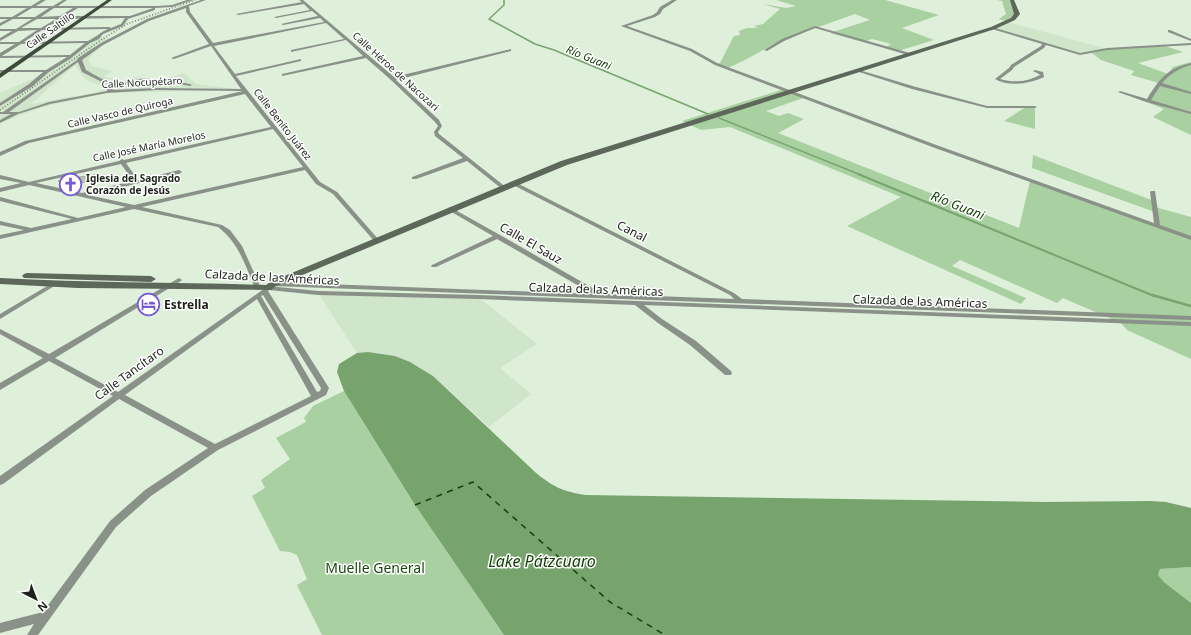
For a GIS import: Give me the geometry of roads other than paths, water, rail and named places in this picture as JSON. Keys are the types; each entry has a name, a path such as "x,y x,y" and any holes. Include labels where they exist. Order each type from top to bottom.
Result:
{"main road":[{"name":"Calle Saltillo","path":"0,76 110,0"},
{"path":"263,288 450,209 564,163 993,28 1013,19 1017,14 1012,0"},
{"name":"Calzada de las Américas","path":"0,274 179,280 263,288"},
{"path":"78,285 88,277"},
{"name":"Calzada de las Américas","path":"0,281 78,285 170,285 263,288"}],"street":[{"path":"0,25 44,0"},
{"path":"0,40 65,0"},
{"path":"2,113 54,78 79,59 134,27 191,0"},
{"path":"0,7 158,7 204,0"},
{"path":"675,0 661,8 654,16 623,26 691,50 716,64 937,147 1191,238"},
{"path":"238,14 302,1"},
{"name":"Calle Héroe de Nacozari","path":"302,1 393,79 437,121 440,126 436,135 504,188"},
{"path":"130,6 134,3"},
{"name":"Calle Benito Juárez","path":"185,3 188,12 211,45 318,183 335,193 377,241"},
{"path":"0,11 8,7"},
{"path":"0,56 77,7"},
{"path":"0,105 31,85 47,71 98,38 102,33 122,25 124,20 132,16 158,7"},
{"path":"276,17 312,10"},
{"path":"0,18 84,18 132,16"},
{"path":"283,24 321,17"},
{"path":"173,58 211,45 327,22"},
{"path":"766,50 783,40 815,27 909,54"},
{"path":"0,30 113,28"},
{"path":"993,28 1080,54 1107,50 1191,44"},
{"path":"1169,31 1191,40"},
{"path":"292,51 347,39"},
{"path":"0,43 90,42"},
{"path":"1035,71 1042,76 1030,81 1008,83 997,79 1011,69 1012,66 1043,47 1044,44"},
{"path":"393,79 510,50"},
{"path":"0,56 71,56"},
{"path":"284,75 367,56"},
{"path":"79,59 84,71 106,82 118,85"},
{"path":"234,76 300,60"},
{"path":"1148,101 1159,84 1174,69 1191,64"},
{"path":"858,70 914,88 987,107 1035,107"},
{"path":"0,71 47,71"},
{"path":"107,92 118,85 145,79 206,89"},
{"path":"1159,84 1191,93"},
{"name":"Calle Nocupétaro","path":"0,122 19,113 49,103 107,92 144,89 206,89 246,91"},
{"name":"Calle Vasco de Quiroga","path":"0,154 27,142 246,91"},
{"path":"1120,92 1190,112"},
{"name":"Calle Nocupétaro","path":"2,113 19,113"},
{"name":"Calle José María Morelos","path":"0,190 275,127"},
{"path":"414,178 467,159"},
{"path":"122,161 136,181"},
{"path":"0,237 306,168"},
{"path":"82,194 179,172"},
{"path":"0,177 82,194 220,226 227,230 246,256 263,288 325,388 323,394 215,448 148,493 113,524 32,635"},
{"name":"Canal","path":"513,183 732,294 740,301"},
{"path":"1152,192 1157,226"},
{"path":"0,199 77,219"},
{"name":"Calle El Sauz","path":"450,209 498,236 599,298"},
{"path":"0,223 31,230"},
{"path":"434,266 498,236"},
{"path":"0,387 179,280"},
{"path":"0,316 54,284"},
{"path":"263,288 281,337 316,397"},
{"name":"Calzada de las Américas","path":"263,288 740,301 839,308"},
{"name":"Calle Tancítaro","path":"0,482 119,396 263,288"},
{"name":"Calzada de las Américas","path":"599,298 638,304 839,308 1191,324"},
{"path":"638,304 693,343 728,373"},
{"name":"Calzada de las Américas","path":"1057,317 1191,318"},
{"path":"0,331 215,448"},
{"path":"281,337 290,333"},
{"path":"0,628 46,616"}],"water":[{"name":"Lake Pátzcuaro","path":"368,352 395,356 410,362 433,376 541,477 558,488 585,495 1045,502 1150,501 1166,502 1191,508 1191,567 1160,569 1158,575 1164,582 1191,603 1191,635 504,635 415,505 344,391 337,372 339,364 357,353"}],"waterway":[{"name":"Río Guani","path":"504,0 504,5 489,19 535,44 554,50 708,114"},
{"name":"Río Guani","path":"719,118 861,175"},
{"name":"Río Guani","path":"858,174 1154,296"},
{"name":"Río Guani","path":"1152,295 1191,306"}],"railway":[{"path":"0,110 104,38 127,24 195,0"}],"place":[{"name":"Iglesia del Sagrado Corazón de Jesús","path":"71,184"},
{"name":"Estrella","path":"148,304"}],"park label":[{"name":"Muelle General","path":"375,567"}]}
